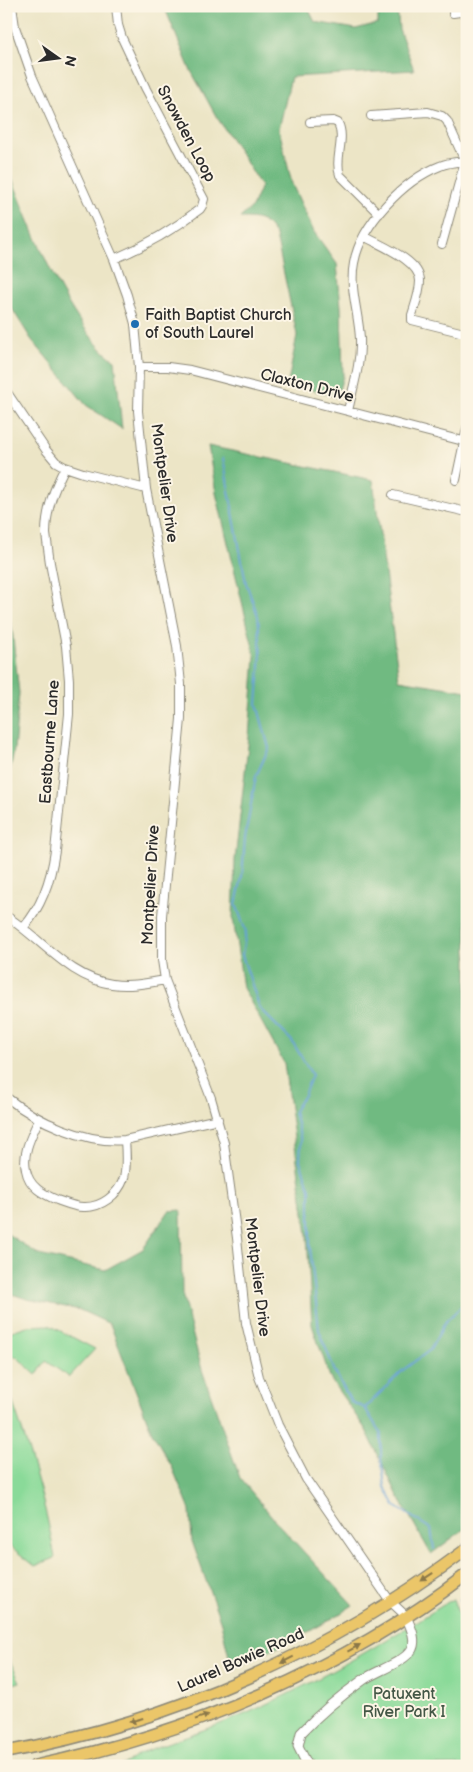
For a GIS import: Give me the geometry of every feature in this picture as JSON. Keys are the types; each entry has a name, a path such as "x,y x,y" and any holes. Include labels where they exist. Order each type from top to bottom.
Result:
{"main road":[{"name":"Laurel Bowie Road","path":"6,1752 123,1724 186,1704 283,1662 390,1601 467,1549"},
{"path":"35,1766 138,1739 226,1708 267,1691 353,1649 466,1576"}],"street":[{"name":"Montpelier Drive","path":"12,6 15,27 32,76 114,260 127,295 134,324 139,368 138,412 146,489 177,646 181,684 181,719 162,916 162,960 165,980 211,1098 224,1143 246,1323 260,1377 278,1425 306,1479 390,1601 406,1616 413,1637 414,1644 411,1651 404,1658 362,1681 301,1733 298,1739 298,1746 308,1766"},
{"name":"Snowden Loop","path":"114,260 172,230 200,209 204,199 146,89 122,38 118,25 116,6"},
{"path":"453,13 467,11"},
{"path":"371,116 428,112 442,116 447,121 466,161 442,244"},
{"path":"310,122 338,122 340,128 337,167 340,175 379,214"},
{"path":"348,410 360,348 353,271 354,261 364,236 379,214 408,185 423,175 448,163 466,161"},
{"path":"364,236 408,260 420,277 412,320 460,332"},
{"name":"Claxton Drive","path":"139,368 168,367 190,370 465,441"},
{"path":"6,391 56,462 65,467 146,489"},
{"path":"456,480 467,428"},
{"name":"Eastbourne Lane","path":"24,927 41,901 52,873 56,850 69,714 68,661 46,534 47,516 51,499 65,467"},
{"path":"393,495 467,512"},
{"path":"6,916 24,927 72,968 96,980 122,985 165,980"},
{"path":"6,1097 39,1119 87,1136 109,1140 125,1140 218,1119"},
{"path":"39,1119 26,1150 25,1163 30,1182 40,1192 75,1206 98,1205 116,1192 126,1170 125,1140"}],"green space":[{"path":"164,6 307,6 315,22 356,29 378,23 378,6 397,6 399,29 414,70 291,77 279,129 292,184 314,232 337,264 341,307 343,376 337,397 288,383 297,335 276,236 261,221 252,218 240,218 252,207 261,186 216,116 190,69"},
{"path":"6,164 41,250 73,311 92,339 115,360 122,429 86,405 31,339 6,299"},
{"path":"208,446 373,480 399,680 467,691 467,1527 431,1554 397,1494 366,1430 331,1380 312,1325 307,1235 284,1063 243,988 233,918 235,860 249,737 255,656 216,493"},
{"path":"6,606 12,629 19,693 14,750 6,791"},
{"path":"181,1210 182,1294 202,1370 240,1478 279,1525 353,1605 279,1647 232,1669 221,1623 192,1541 190,1510 172,1467 151,1430 110,1324 80,1310 27,1299 6,1292 6,1233 39,1255 105,1270 143,1249 169,1211"},
{"path":"49,1325 95,1349 69,1377 46,1361 36,1375 16,1356 6,1360 6,1333 27,1326"},
{"path":"6,1383 34,1469 46,1513 55,1558 35,1566 6,1543"},
{"name":"Patuxent River Park I","path":"453,1599 467,1637 467,1766 121,1766 144,1752 232,1719 311,1683"},
{"path":"6,1653 20,1682 6,1686"}],"waterway":[{"path":"223,458 246,583 258,616 261,653 257,704 269,748 256,776 245,838 242,877 236,904 246,932 242,955 260,1009 292,1041 312,1075 304,1095 294,1111 301,1141 300,1161 310,1189 310,1247 319,1330 335,1372 351,1402 365,1408"},
{"path":"434,1549 431,1529 395,1506 385,1487 381,1458 381,1434 365,1408 403,1370 430,1350 446,1321 467,1301"},
{"path":"460,1599 467,1614"}],"place":[{"name":"Faith Baptist Church of South Laurel","path":"135,324"}]}
